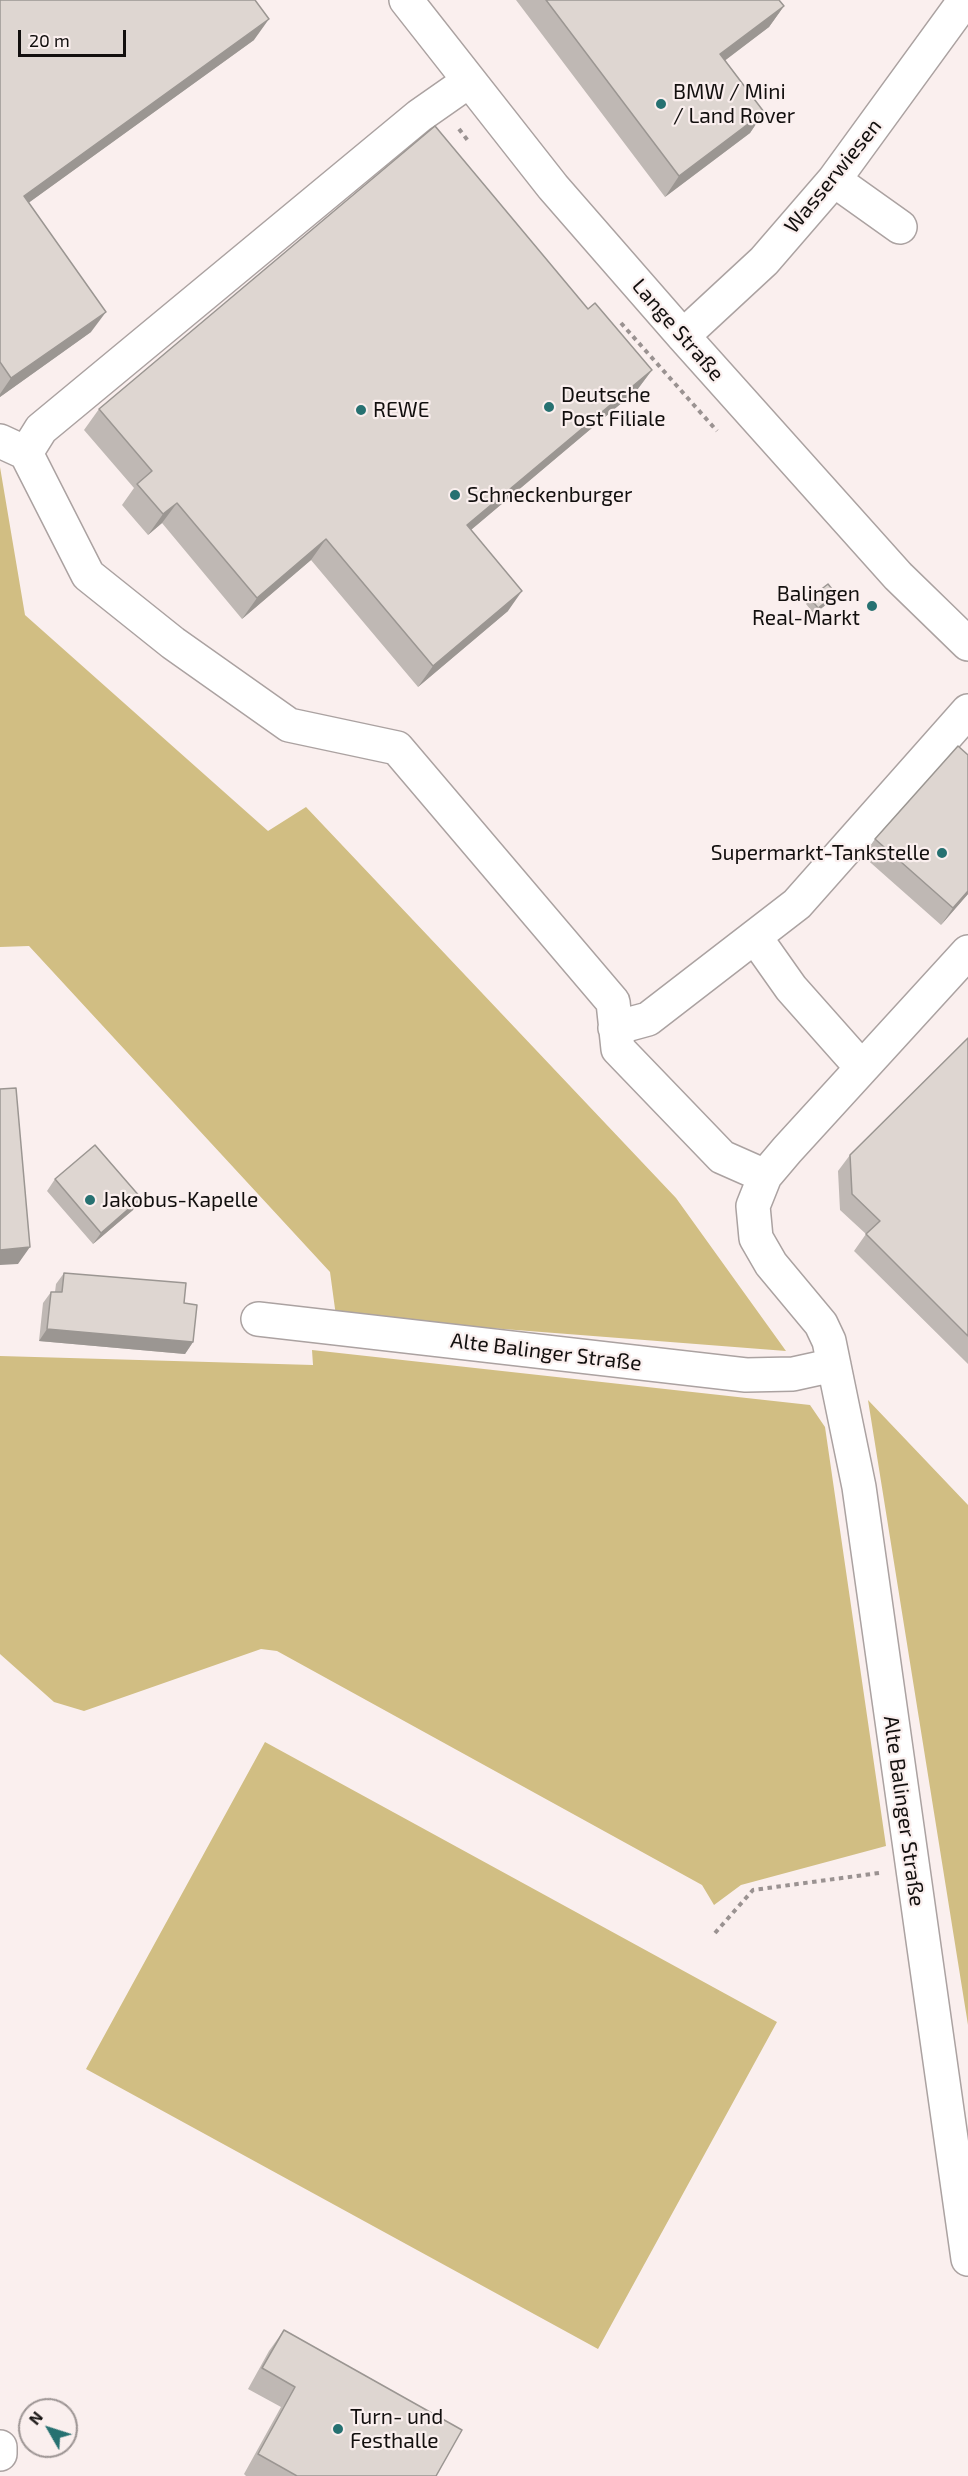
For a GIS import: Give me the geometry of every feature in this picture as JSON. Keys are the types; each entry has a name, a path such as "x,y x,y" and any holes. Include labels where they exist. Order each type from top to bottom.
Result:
{"street":[{"name":"Lange Straße","path":"406,0 553,187 898,576 968,645"},
{"name":"Wasserwiesen","path":"683,336 764,261 956,36 965,0"},
{"path":"469,81 419,116 41,429 13,447 88,575 173,643 289,725 397,748 613,1002 618,1049 722,1157 765,1176"},
{"path":"834,180 900,227"},
{"path":"615,1028 648,1019 797,904 968,711"},
{"path":"754,937 791,988 862,1068"},
{"name":"Alte Balinger Straße","path":"968,952 765,1176 753,1206 756,1238 771,1264 820,1324 829,1341 859,1487 968,2259"},
{"name":"Alte Balinger Straße","path":"258,1319 746,1375 835,1372"},
{"path":"0,2447 0,2454"}],"path":[{"path":"716,1933 753,1890 912,1868"}],"shaded area":[{"path":"0,467 25,615 268,831 306,807 676,1198 786,1351 336,1316 330,1272 29,946 0,947"},
{"path":"312,1350 810,1405 825,1427 886,1846 741,1885 714,1905 702,1885 277,1651 261,1649 84,1711 54,1702 0,1654 0,1356 313,1365"},
{"path":"868,1400 968,1505 968,2025"},
{"path":"265,1742 777,2022 598,2349 86,2069"}],"building":[{"path":"0,0 255,0 269,19 24,196 106,312 11,378 0,362"},
{"name":"BMW / Mini / Land Rover","path":"546,0 779,0 784,6 720,54 764,112 679,176"},
{"name":"REWE","path":"435,126 588,309 595,303 652,370 467,525 522,591 433,666 326,539 257,598 177,503 163,514 137,484 152,471 99,409"},
{"path":"828,584 836,594 818,608 810,598"},
{"path":"958,746 968,755 968,891 953,908 875,839"},
{"path":"968,1038 968,1336 866,1234 880,1221 852,1194 850,1155"},
{"path":"16,1088 30,1247 0,1250 0,1089"},
{"name":"Jakobus-Kapelle","path":"95,1145 141,1198 101,1233 55,1179"},
{"path":"64,1273 186,1283 184,1303 197,1305 193,1342 47,1329 51,1292 62,1292"},
{"name":"Turn- und Festhalle","path":"284,2330 462,2430 436,2476 297,2476 258,2454 295,2387 262,2368"}],"place":[{"name":"BMW / Mini / Land Rover","path":"661,104"},
{"name":"Deutsche Post Filiale","path":"549,407"},
{"name":"REWE","path":"361,410"},
{"name":"Schneckenburger","path":"455,495"},
{"name":"Balingen Real-Markt","path":"872,606"},
{"name":"Supermarkt-Tankstelle","path":"942,853"},
{"name":"Jakobus-Kapelle","path":"90,1200"},
{"name":"Turn- und Festhalle","path":"338,2429"}]}
